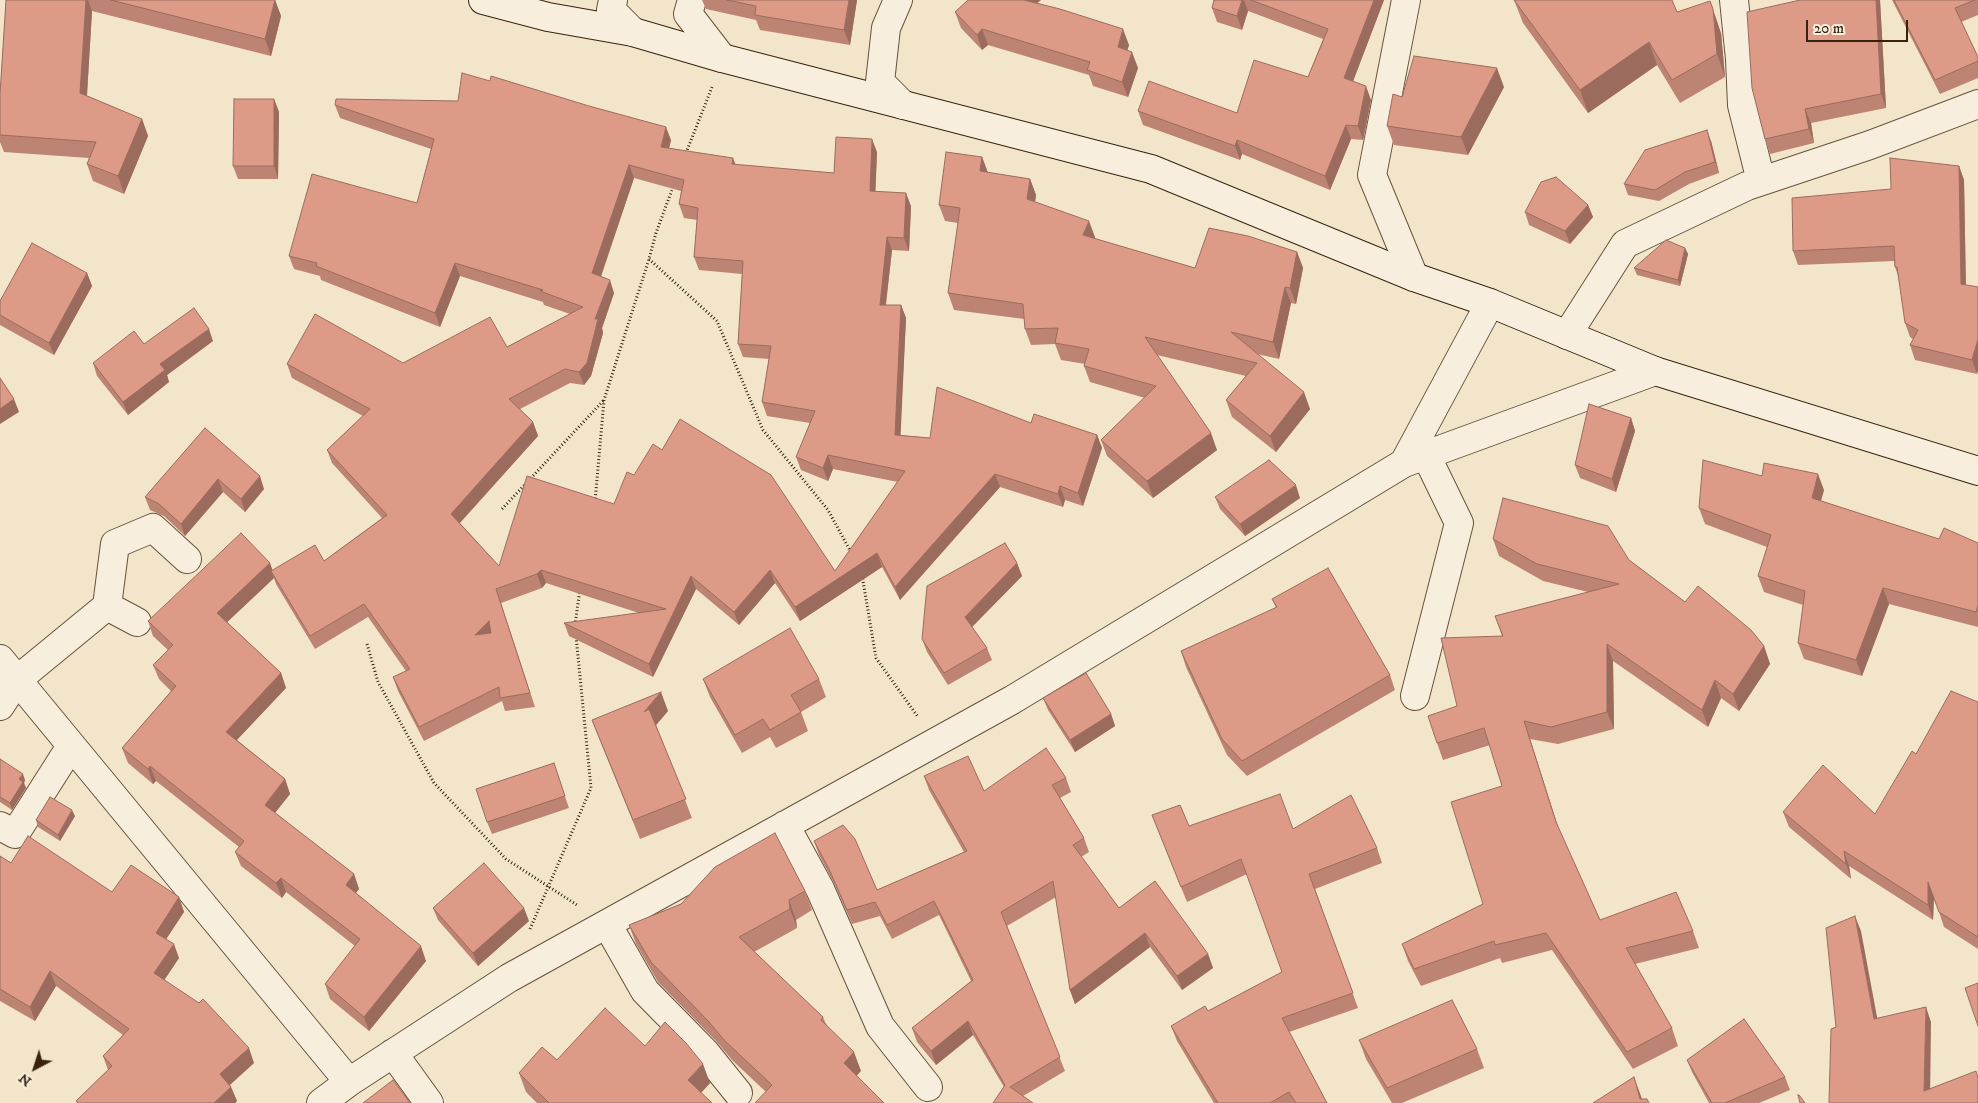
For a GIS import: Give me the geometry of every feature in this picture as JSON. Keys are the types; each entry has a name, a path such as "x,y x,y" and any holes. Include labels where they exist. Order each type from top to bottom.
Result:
{"street":[{"path":"483,0 548,17 634,32 722,58 1151,169 1414,277 1490,303 1655,371 1978,471"},
{"path":"613,0 610,10 634,32"},
{"path":"692,0 688,14 722,58"},
{"path":"898,0 886,28 880,82 903,105"},
{"path":"1406,0 1372,175 1414,277"},
{"path":"1734,0 1740,59 1742,105 1761,181"},
{"path":"1567,335 1625,244 1746,186 1870,145 1978,104"},
{"path":"1415,459 1490,303"},
{"path":"321,1103 349,1082 509,978 1012,700 1415,459 1655,371"},
{"path":"1415,459 1459,523 1415,696"},
{"path":"0,706 18,680 107,606 115,544 153,528 187,559"},
{"path":"107,606 137,622"},
{"path":"0,659 349,1082"},
{"path":"0,826 15,834 71,746"},
{"path":"785,825 820,889 880,1026 928,1087"},
{"path":"607,924 645,991 705,1052 738,1093"},
{"path":"393,1053 429,1103"}],"path":[{"path":"684,160 722,58"},
{"path":"594,507 604,400 656,234 677,178"},
{"path":"649,259 717,321 763,430 828,510 856,561"},
{"path":"502,509 604,400"},
{"path":"860,570 876,658 935,742"},
{"path":"529,932 591,788 574,624 581,585"},
{"path":"367,644 378,682 434,783 506,859 607,924"}],"building":[{"path":"6,0 86,0 80,93 142,119 118,176 87,164 96,142 0,135 0,94"},
{"path":"111,0 275,0 265,39"},
{"path":"727,0 849,0 844,30 755,15 756,6"},
{"path":"968,0 1024,0 1123,29 1118,47 1132,52 1122,82 1087,70 1090,62 982,29 977,35 955,12"},
{"path":"1214,0 1242,0 1237,16 1212,8"},
{"path":"1251,0 1374,0 1344,78 1366,86 1358,126 1346,125 1325,176 1237,140 1235,146 1138,111 1149,81 1237,113 1254,60 1308,77 1328,29"},
{"path":"1514,0 1672,0 1677,12 1710,1 1713,9 1717,54 1672,80 1649,42 1580,90"},
{"path":"1800,0 1876,0 1881,94 1805,109 1809,129 1765,139 1752,88 1747,12"},
{"path":"1894,0 1975,0 1955,8 1978,57 1978,61 1935,80"},
{"path":"1414,56 1497,68 1461,137 1387,126 1393,94 1402,97"},
{"path":"462,73 490,81 491,76 666,127 661,147 733,158 732,164 834,173 836,137 872,139 870,191 906,193 904,238 887,237 880,305 901,305 895,435 930,438 937,387 1031,423 1034,414 1097,435 1078,493 1060,486 1058,494 995,474 895,587 877,553 795,607 770,570 734,612 691,576 649,664 564,623 666,609 541,570 537,574 496,589 530,693 500,698 499,687 419,727 393,677 410,669 364,604 310,636 271,571 315,545 324,561 387,515 327,450 370,409 287,364 315,314 403,363 490,317 507,347 583,307 540,291 543,290 455,263 435,313 316,266 317,263 289,256 312,174 417,203 434,139 335,105 336,99 458,101","holes":["629,165 684,180 679,204 698,208 694,257 743,261 738,344 771,346 762,402 815,411 796,457 823,468 828,455 905,471 835,571 771,475 680,419 662,450 653,444 634,475 627,472 614,504 527,476 499,566 451,514 533,422 509,399 565,369 579,372 587,363 598,319 595,319 610,280 592,273","489,621 491,633 475,635"]},
{"path":"234,99 274,99 274,166 233,166"},
{"path":"1707,130 1715,162 1685,172 1655,190 1624,184 1645,150"},
{"path":"946,152 982,157 980,171 1030,179 1027,199 1089,221 1083,235 1195,268 1209,228 1248,236 1297,252 1290,288 1285,287 1273,342 1231,332 1304,392 1270,436 1226,400 1257,363 1145,337 1211,433 1147,481 1101,440 1156,386 1084,366 1089,349 1055,343 1058,328 1025,329 1023,304 948,293 960,208 939,205"},
{"path":"1890,158 1959,166 1961,284 1978,287 1978,339 1972,360 1910,345 1918,330 1905,323 1897,267 1895,267 1894,246 1793,251 1792,198 1891,189"},
{"path":"1556,177 1588,205 1565,231 1525,212 1541,182"},
{"path":"1666,240 1685,248 1678,280 1634,268"},
{"path":"32,243 87,273 49,343 0,315 0,301"},
{"path":"194,308 209,329 160,364 165,370 123,402 93,363 134,331 144,344"},
{"path":"0,378 14,399 0,409"},
{"path":"1589,404 1631,418 1612,479 1575,465"},
{"path":"205,428 260,476 241,499 218,479 181,524 159,504 145,497"},
{"path":"1269,460 1296,485 1240,524 1215,497"},
{"path":"1703,460 1762,476 1764,463 1818,474 1812,498 1939,539 1944,528 1978,543 1978,605 1976,612 1883,588 1856,660 1798,643 1805,591 1758,576 1771,535 1699,508"},
{"path":"1503,498 1608,526 1629,560 1685,602 1698,586 1751,630 1764,646 1733,694 1715,680 1702,710 1607,644 1607,712 1551,727 1524,721 1556,822 1600,920 1676,892 1693,931 1626,948 1672,1028 1627,1052 1546,933 1495,945 1494,941 1414,969 1402,944 1483,904 1451,802 1502,786 1484,728 1437,743 1428,716 1457,706 1441,638 1503,636 1495,616 1619,584 1537,564 1493,539"},
{"path":"241,533 270,563 217,613 281,673 226,732 285,779 265,805 354,874 346,885 421,946 364,1017 325,984 360,939 281,878 276,883 235,852 244,841 150,766 148,769 122,748 176,686 153,665 173,645 148,621"},
{"path":"1005,543 1017,563 965,617 987,648 944,673 922,639 927,586"},
{"path":"1328,568 1390,675 1242,761 1222,739 1181,651 1277,607 1272,599"},
{"path":"790,628 819,679 791,695 801,712 770,730 763,719 735,735 703,679"},
{"path":"1086,673 1111,714 1070,740 1043,698"},
{"path":"1951,691 1978,702 1978,937 1939,912 1928,882 1928,905 1844,851 1846,864 1783,812 1823,765 1875,814 1912,751 1916,754"},
{"path":"661,692 644,712 649,709 686,799 633,820 592,720"},
{"path":"1046,748 1066,778 1052,785 1084,838 1073,845 1119,908 1155,881 1208,954 1177,976 1145,933 1070,990 1053,881 1001,912 1060,1057 1010,1087 1033,1103 993,1103 1005,1085 968,1021 931,1051 912,1028 973,980 934,901 887,925 875,902 847,910 814,841 843,825 855,839 877,890 967,851 924,776 968,756 984,791"},
{"path":"0,759 23,774 19,779 23,782 10,803 0,797"},
{"path":"554,763 565,796 487,822 476,789"},
{"path":"1280,794 1293,829 1351,795 1377,848 1309,874 1353,993 1282,1018 1327,1103 1296,1103 1289,1092 1270,1103 1218,1103 1171,1026 1205,1006 1208,1011 1282,972 1241,859 1181,887 1152,815 1180,805 1189,826"},
{"path":"50,797 72,810 58,835 36,820"},
{"path":"775,833 805,891 789,900 790,909 739,937 823,1017 821,1020 854,1052 844,1063 884,1103 755,1103 772,1085 725,1041 651,962 629,925 681,904 715,867"},
{"path":"28,836 112,892 131,865 179,897 156,933 174,944 154,973 199,1003 203,999 249,1048 220,1074 231,1087 214,1103 78,1103 76,1101 112,1066 103,1056 129,1029 50,971 30,1007 0,989 0,856 11,863"},
{"path":"484,863 524,908 473,953 433,908"},
{"path":"1855,916 1874,1019 1926,1007 1924,1091 1976,1071 1978,1078 1978,1103 1829,1103 1831,1029 1836,1027 1826,928"},
{"path":"1978,983 1978,1026 1965,988"},
{"path":"1452,1000 1477,1049 1387,1088 1359,1040"},
{"path":"605,1008 645,1046 665,1022 703,1064 688,1080 712,1103 549,1103 519,1073 542,1047 557,1060"},
{"path":"1744,1019 1785,1077 1725,1103 1712,1103 1687,1060"},
{"path":"1634,1077 1640,1099 1647,1099 1649,1103 1593,1103"},
{"path":"393,1080 410,1103 363,1103"},
{"path":"1799,1095 1805,1103 1800,1103"}]}
